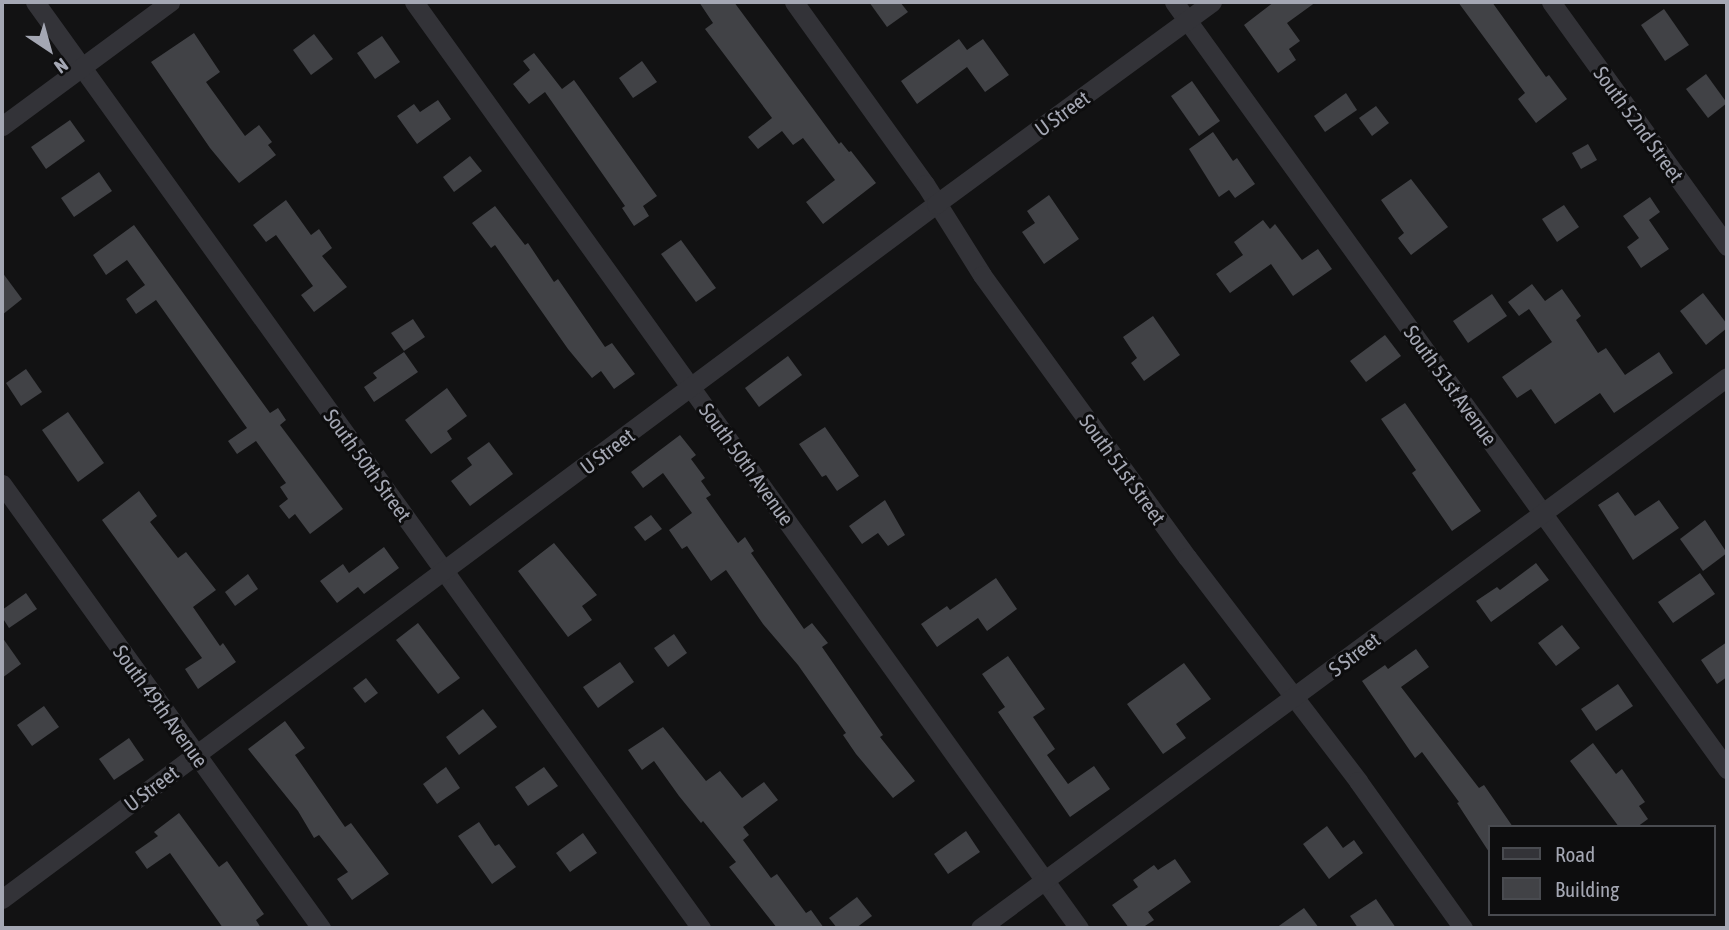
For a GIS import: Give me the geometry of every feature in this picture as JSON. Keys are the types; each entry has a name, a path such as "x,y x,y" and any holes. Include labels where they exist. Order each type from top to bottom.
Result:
{"street":[{"name":"South 50th Street","path":"34,2 701,928"},
{"path":"2,126 170,2"},
{"name":"South 50th Avenue","path":"414,2 1079,928"},
{"name":"South 51st Street","path":"794,2 936,204 982,275 1294,699 1358,781 1463,928"},
{"name":"South 51st Avenue","path":"1174,2 1727,769"},
{"name":"U Street","path":"2,899 1212,2"},
{"name":"South 52nd Street","path":"1550,2 1727,246"},
{"name":"S Street","path":"980,928 1294,699 1727,377"},
{"name":"South 49th Avenue","path":"2,484 321,928"}],"building":[{"path":"699,2 734,2 839,144 841,142 851,151 876,183 823,224 806,202 835,180 803,138 793,145 782,131 758,149 748,137 772,118 705,29 713,23"},
{"path":"869,2 900,2 908,12 887,27"},
{"path":"1274,2 1316,2 1287,23 1300,41 1289,49 1296,60 1278,73 1244,25"},
{"path":"1458,2 1492,2 1546,77 1549,75 1567,99 1536,123 1518,99 1525,93"},
{"path":"1664,9 1689,45 1665,61 1641,25"},
{"path":"194,33 220,72 206,82 245,136 259,125 272,142 268,145 276,155 239,183 210,148 151,62"},
{"path":"314,34 333,59 311,75 293,50"},
{"path":"382,36 400,62 375,79 357,53"},
{"path":"959,39 967,50 983,39 1009,75 985,92 967,67 917,104 901,81"},
{"path":"534,53 562,89 574,80 657,196 643,206 649,216 634,226 622,208 625,206 545,92 529,104 513,84 530,70 523,61"},
{"path":"642,61 657,82 633,98 619,78"},
{"path":"1706,74 1727,103 1708,118 1686,89"},
{"path":"1192,81 1220,121 1199,136 1171,96"},
{"path":"1346,93 1357,110 1325,132 1314,116"},
{"path":"438,100 451,119 417,144 397,116 414,104 420,112"},
{"path":"1376,106 1389,123 1372,136 1359,118"},
{"path":"70,120 85,141 46,169 31,147"},
{"path":"1213,132 1233,161 1237,158 1255,184 1235,198 1229,190 1219,197 1189,149"},
{"path":"1588,144 1597,160 1581,169 1572,153"},
{"path":"470,156 482,171 454,192 443,177"},
{"path":"99,172 112,191 74,217 61,198"},
{"path":"1411,179 1448,227 1411,255 1398,238 1404,233 1381,200"},
{"path":"1049,195 1079,239 1044,264 1022,232 1035,223 1027,211"},
{"path":"1650,197 1660,212 1649,220 1669,249 1641,268 1627,247 1639,238 1623,216"},
{"path":"286,200 311,235 319,229 332,248 322,256 347,287 314,312 301,295 313,286 276,235 266,242 253,225"},
{"path":"1564,205 1579,227 1557,242 1542,219"},
{"path":"495,206 525,245 528,243 554,282 558,279 605,347 612,343 635,374 614,389 601,371 592,378 568,349 495,245 491,248 472,223"},
{"path":"1263,220 1270,229 1275,224 1302,260 1318,249 1332,269 1293,296 1271,264 1230,293 1216,274 1243,255 1234,242"},
{"path":"134,225 270,413 278,408 286,420 280,425 343,509 310,534 295,514 289,519 279,506 288,499 280,487 286,483 256,441 237,454 228,441 247,428 156,300 136,314 126,299 145,285 127,260 106,275 93,255"},
{"path":"681,240 716,288 696,302 661,254"},
{"path":"2,272 22,299 2,315"},
{"path":"1532,284 1545,301 1562,289 1581,316 1576,320 1598,353 1606,348 1625,375 1659,352 1673,373 1614,413 1600,393 1555,424 1531,389 1517,398 1502,377 1552,342 1529,309 1519,316 1508,302"},
{"path":"1703,293 1727,324 1727,328 1706,345 1680,311"},
{"path":"1492,294 1507,316 1468,343 1453,321"},
{"path":"1153,316 1180,355 1144,381 1131,363 1137,358 1123,337"},
{"path":"413,319 425,337 404,351 391,333"},
{"path":"1385,335 1401,356 1366,382 1350,361"},
{"path":"404,352 418,372 374,402 364,387 377,378 373,373"},
{"path":"788,356 802,375 759,407 745,388"},
{"path":"26,369 42,392 21,406 6,383"},
{"path":"447,388 467,416 447,431 452,439 431,454 405,420"},
{"path":"1405,403 1481,511 1452,531 1412,473 1416,470 1381,419"},
{"path":"68,412 104,463 78,482 42,430"},
{"path":"825,427 859,476 837,491 826,475 822,477 799,444"},
{"path":"680,435 696,455 691,459 705,478 701,481 711,495 706,498 738,543 745,537 754,551 751,553 804,629 812,623 828,643 822,647 883,735 880,737 915,781 893,798 856,754 843,735 846,733 798,665 763,624 726,570 711,581 687,546 682,549 669,530 692,513 663,473 643,488 631,472"},
{"path":"489,442 513,474 470,506 451,481 472,465 467,458"},
{"path":"139,491 157,516 150,522 178,558 186,552 216,590 193,607 220,646 223,643 236,662 198,689 185,669 202,658 102,520"},
{"path":"1618,492 1635,516 1659,500 1679,528 1633,560 1598,505"},
{"path":"885,500 905,535 888,546 878,533 862,544 849,526"},
{"path":"651,515 662,529 645,541 634,527"},
{"path":"1705,520 1727,553 1703,571 1680,539"},
{"path":"554,543 597,595 582,606 592,620 568,637 518,571"},
{"path":"384,547 399,568 364,594 358,587 337,603 320,581 343,564 349,573"},
{"path":"1536,563 1549,580 1491,622 1476,601 1497,587 1500,590"},
{"path":"1700,573 1715,594 1673,623 1658,602"},
{"path":"248,574 258,589 235,606 225,592"},
{"path":"996,578 1017,609 987,631 978,618 937,647 921,624 947,606 950,610"},
{"path":"26,593 37,609 9,628 2,617 2,610"},
{"path":"418,623 460,678 438,694 396,640"},
{"path":"1562,625 1580,648 1556,666 1538,643"},
{"path":"674,634 687,653 668,667 654,648"},
{"path":"2,637 21,664 2,678"},
{"path":"1727,642 1727,677 1717,684 1701,660"},
{"path":"1416,649 1429,667 1401,687 1479,788 1484,785 1512,825 1488,825 1488,850 1457,803 1459,802 1422,752 1415,758 1362,681 1385,665 1388,669"},
{"path":"1008,656 1045,709 1033,717 1055,749 1047,755 1068,784 1094,766 1110,789 1070,817 998,712 1005,707 982,674"},
{"path":"620,662 634,682 598,708 583,687"},
{"path":"1184,663 1211,699 1176,724 1186,738 1163,754 1127,704"},
{"path":"366,678 378,693 365,703 353,688"},
{"path":"1618,684 1633,706 1596,731 1581,709"},
{"path":"44,706 59,727 32,746 17,725"},
{"path":"483,709 497,727 459,755 446,737"},
{"path":"285,721 305,748 295,755 345,827 351,823 389,874 352,900 337,879 348,872 319,835 314,838 298,811 248,749"},
{"path":"663,727 706,781 720,771 742,798 764,782 778,800 743,827 749,835 743,840 771,878 777,874 806,913 811,910 824,928 777,928 729,867 736,862 679,796 654,761 642,770 628,750"},
{"path":"129,738 144,760 114,780 99,759"},
{"path":"1593,743 1616,774 1622,769 1645,802 1639,806 1648,819 1640,825 1618,825 1570,761"},
{"path":"446,767 460,788 437,804 423,784"},
{"path":"544,767 558,786 528,806 515,787"},
{"path":"179,813 219,867 227,861 264,914 256,920 261,928 223,928 170,853 147,869 135,852 158,836 154,832"},
{"path":"479,822 495,846 499,844 516,867 492,884 458,836"},
{"path":"1327,826 1343,848 1354,840 1363,853 1329,879 1303,844"},
{"path":"966,831 980,852 948,874 934,854"},
{"path":"583,833 597,853 570,872 556,853"},
{"path":"1175,859 1191,882 1148,912 1154,920 1142,928 1129,928 1112,905 1138,887 1133,880 1154,865 1158,870"},
{"path":"857,897 872,916 856,928 837,928 829,918"},
{"path":"1376,899 1396,928 1358,928 1350,916"},
{"path":"1304,908 1319,928 1276,928"}]}
